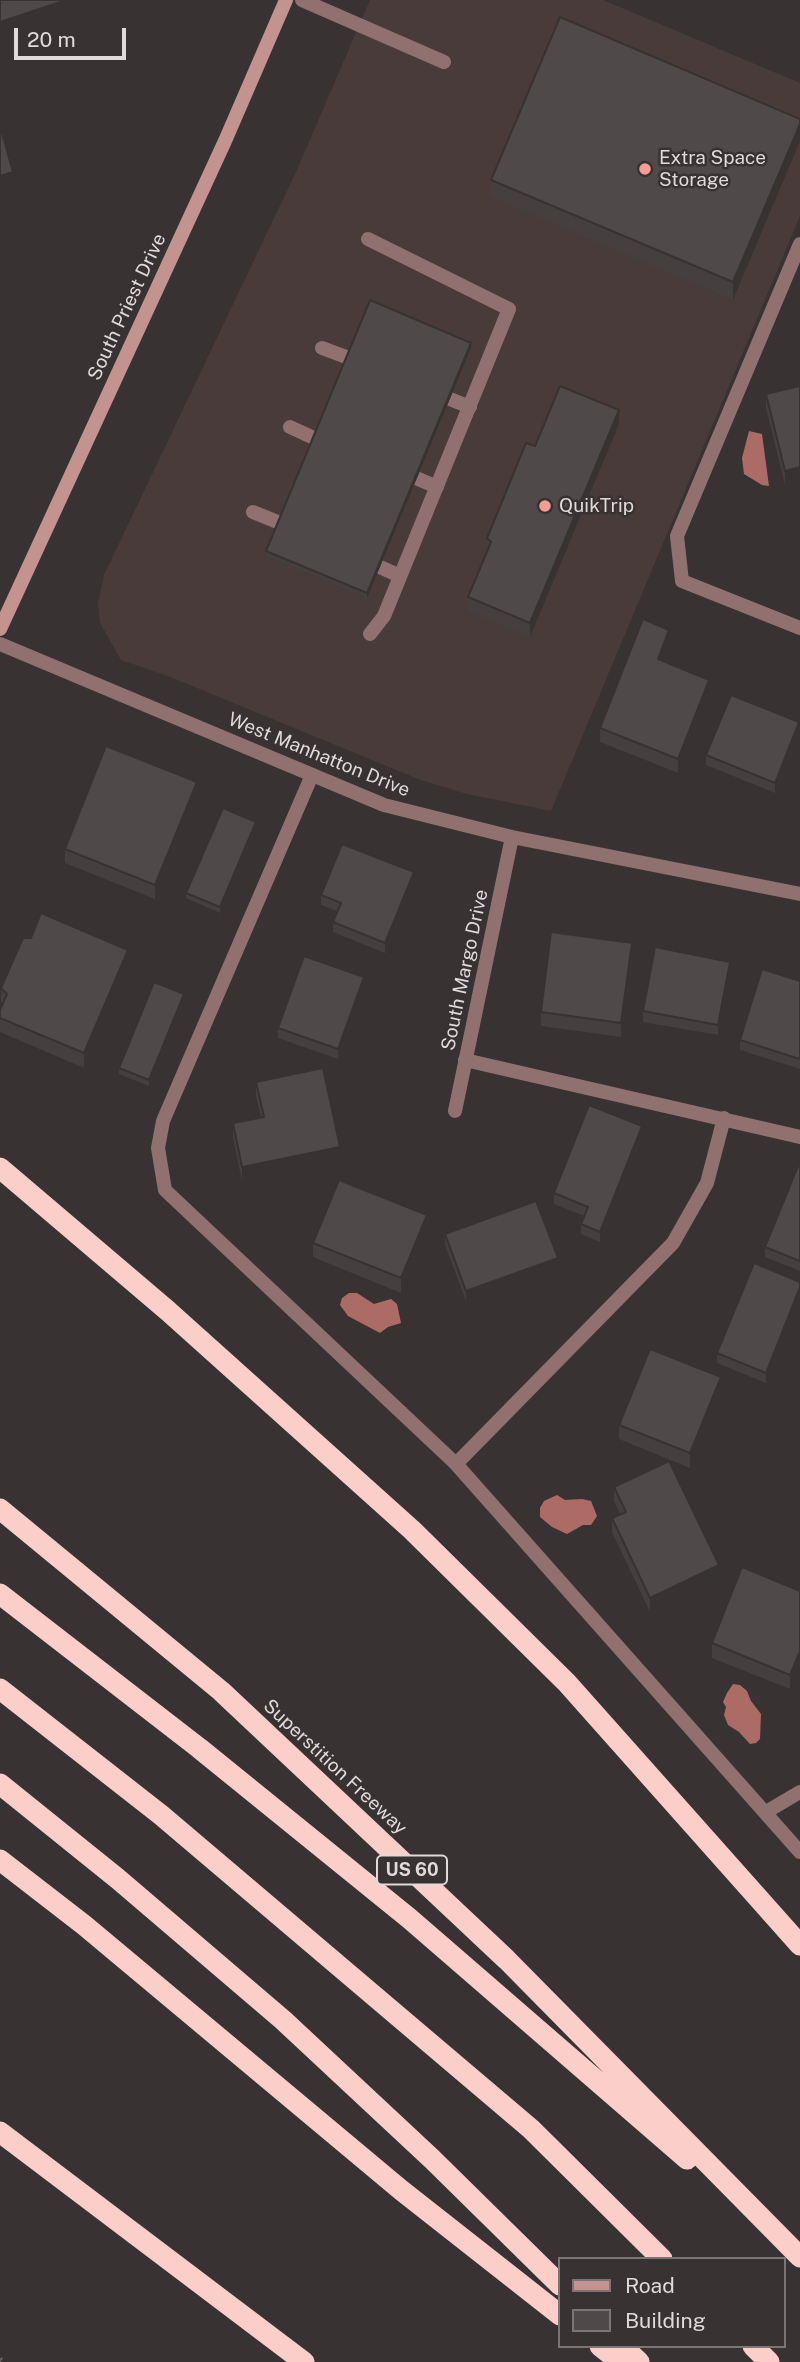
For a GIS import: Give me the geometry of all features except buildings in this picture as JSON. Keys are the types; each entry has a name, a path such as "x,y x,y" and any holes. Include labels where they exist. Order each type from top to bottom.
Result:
{"highway":[{"path":"0,1168 168,1311 412,1530 567,1684 800,1944"},
{"name":"Superstition Freeway","path":"0,1509 221,1691 507,1960 800,2259"},
{"path":"0,1594 199,1748 410,1919 631,2108 800,2259"},
{"path":"0,1689 161,1815 531,2129 660,2257"},
{"path":"0,1784 118,1879 283,2020 432,2159 558,2283"},
{"path":"0,1860 95,1933 401,2190 558,2313"},
{"path":"0,2132 304,2362"},
{"path":"602,2348 620,2362"},
{"path":"624,2348 639,2362"},
{"path":"755,2348 769,2362"}],"main road":[{"name":"South Priest Drive","path":"0,629 225,141 286,0"}],"street":[{"path":"302,0 444,62"},
{"path":"368,239 509,309 384,616 370,634"},
{"path":"800,244 677,536 682,581 800,628"},
{"path":"322,348 349,358"},
{"path":"450,399 470,407"},
{"path":"290,427 316,439"},
{"path":"416,478 437,487"},
{"path":"253,512 280,523"},
{"path":"380,567 400,576"},
{"name":"West Manhatton Drive","path":"0,644 384,805 512,837 800,894"},
{"path":"312,775 163,1121 158,1148 165,1191 456,1464 800,1852"},
{"name":"South Margo Drive","path":"455,1111 512,837"},
{"path":"465,1060 724,1118 800,1138"},
{"path":"456,1464 673,1243 707,1183 724,1118"},
{"path":"766,1812 800,1792"}],"shaded area":[{"path":"370,0 603,0 800,83 800,216 551,811 467,794 418,779 168,676 121,660 100,623 98,603 104,575 296,172"},
{"path":"749,431 762,434 769,486 762,485 744,474 742,458"},
{"path":"349,1293 357,1293 374,1304 391,1299 397,1304 401,1323 380,1333 348,1316 340,1305 342,1298"},
{"path":"557,1495 565,1500 591,1501 597,1516 591,1525 583,1525 567,1534 540,1517 540,1508 544,1501"},
{"path":"733,1684 740,1685 747,1691 761,1714 760,1739 756,1743 750,1744 728,1725 724,1715 726,1707 723,1702"}],"place":[{"name":"Extra Space Storage","path":"645,169"},
{"name":"QuikTrip","path":"545,506"}]}
